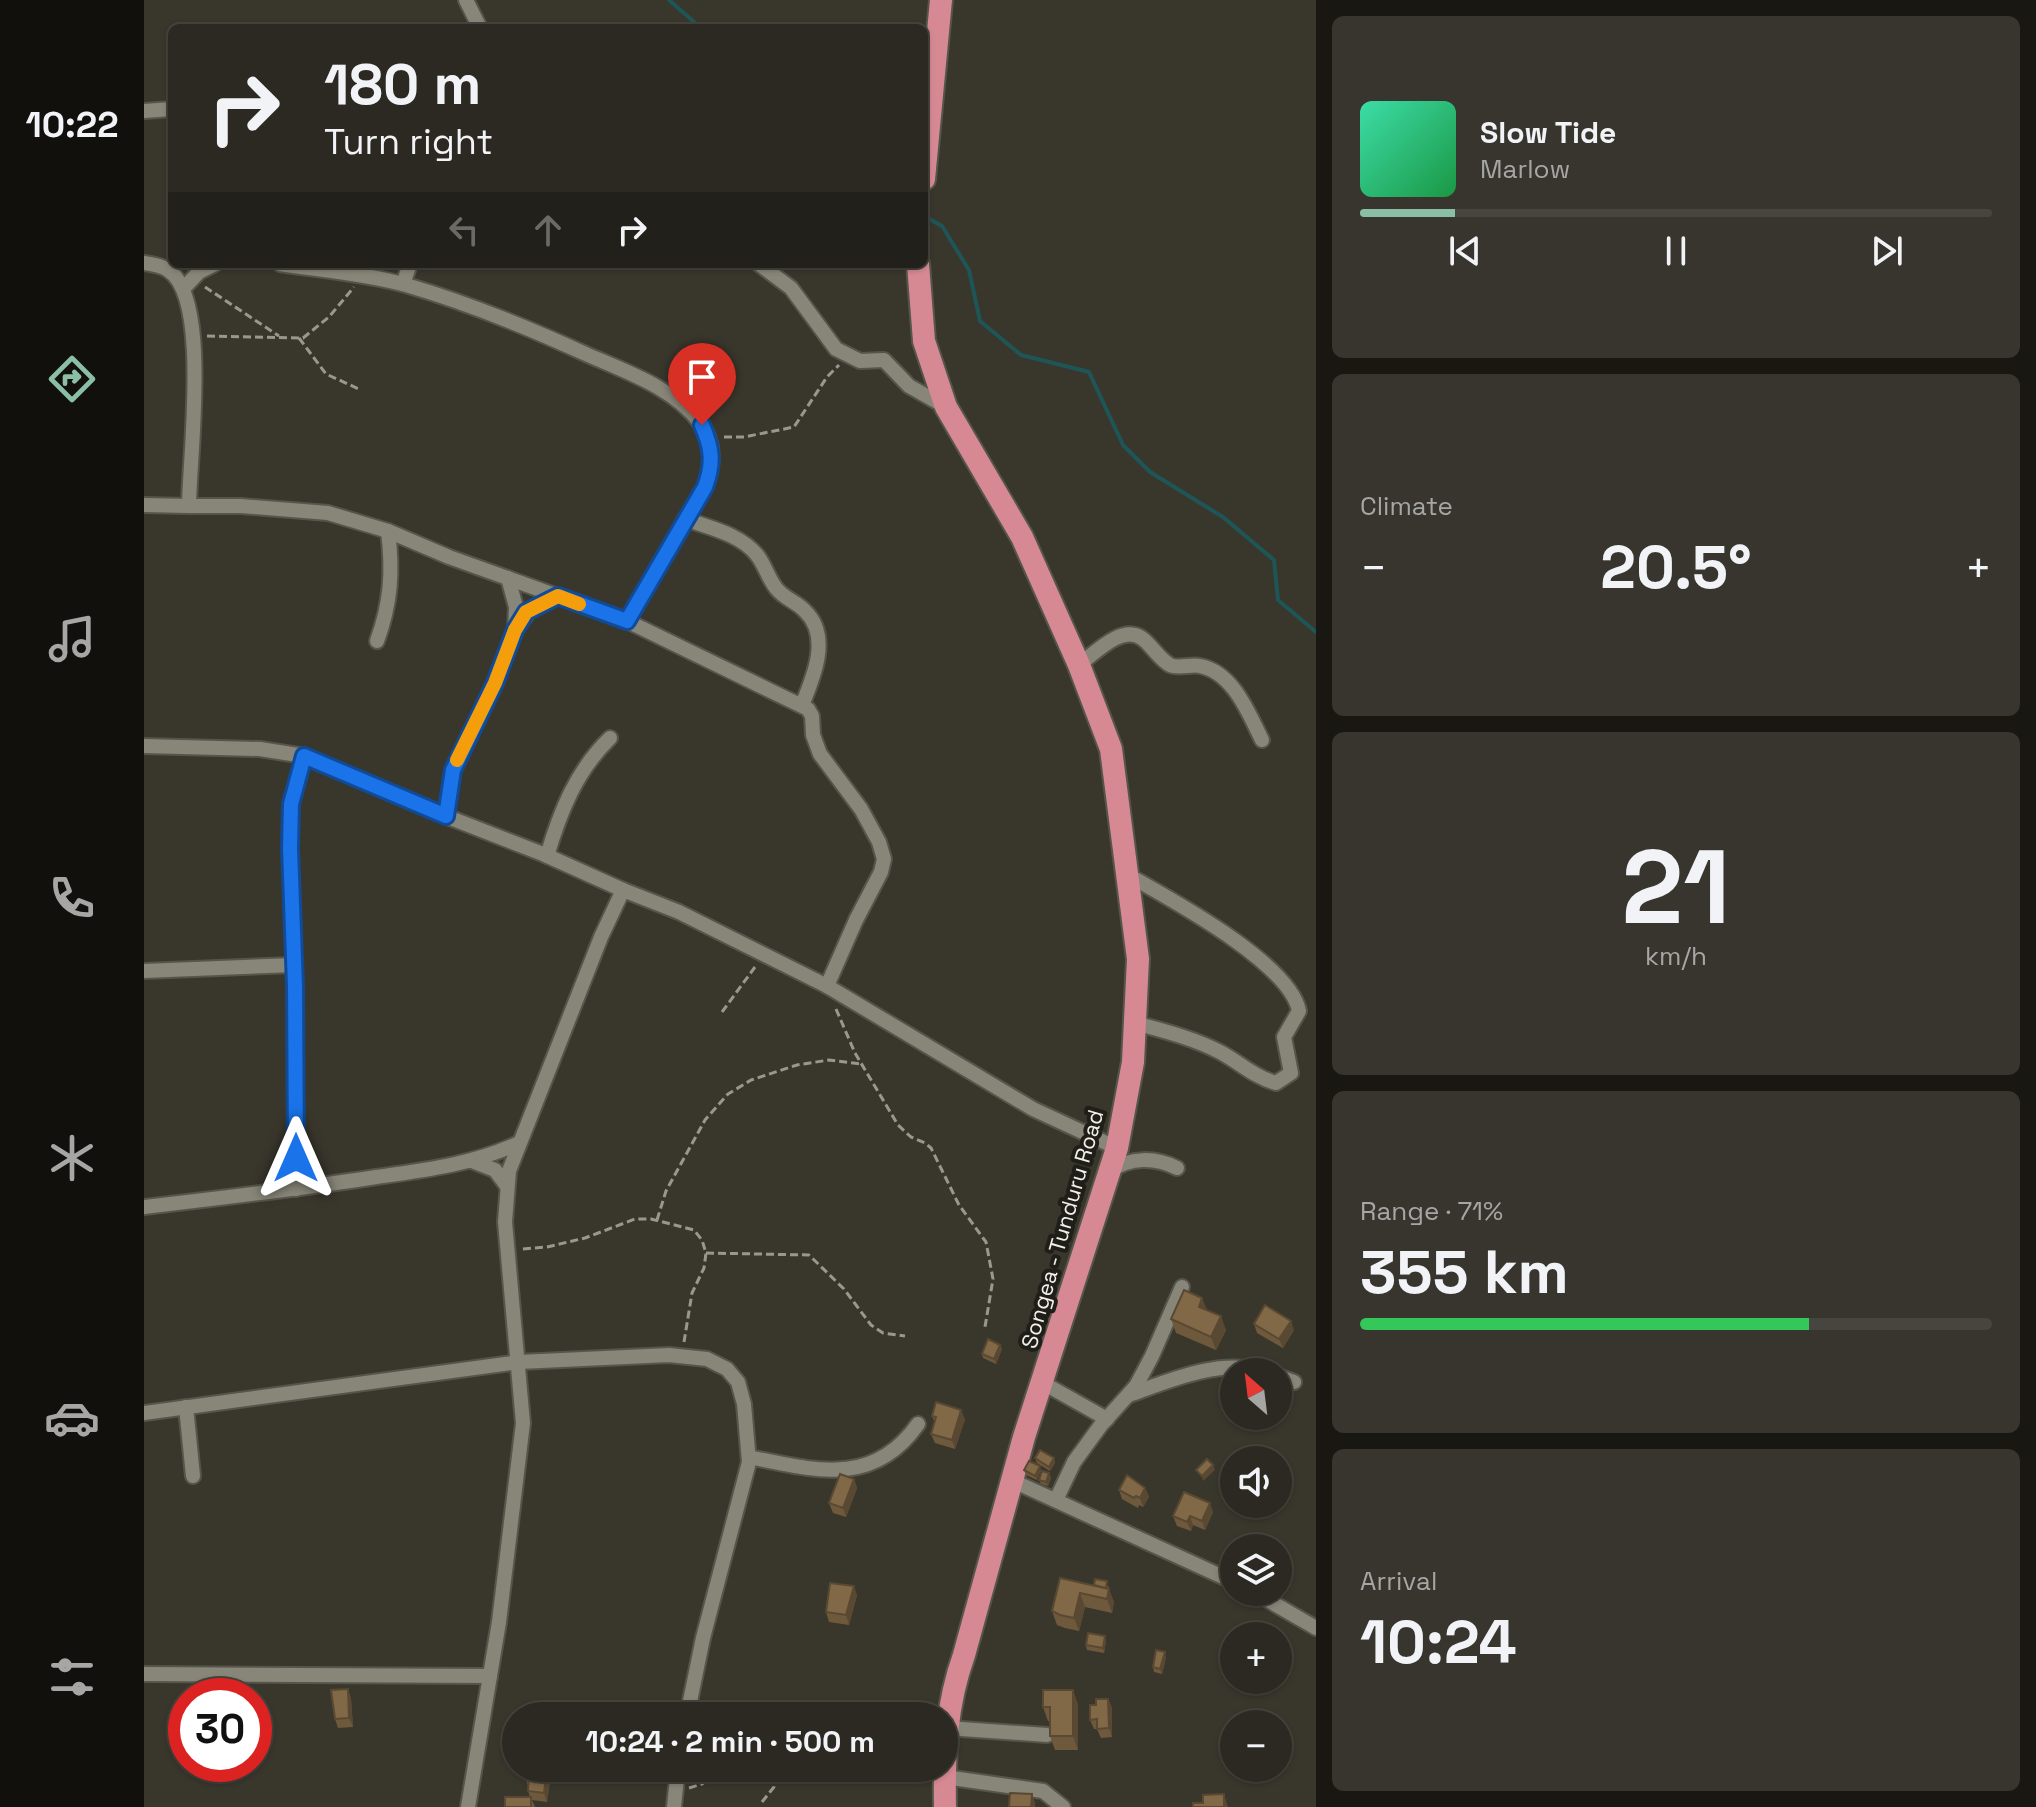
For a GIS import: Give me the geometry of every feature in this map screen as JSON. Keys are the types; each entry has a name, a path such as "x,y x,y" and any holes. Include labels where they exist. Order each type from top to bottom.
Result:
{"highway":[{"path":"928,137 941,0"},
{"name":"Songea - Tunduru Road","path":"918,268 924,341 946,407 1022,537 1079,665 1111,749 1138,959 1133,1062 1117,1148 1024,1437 950,1702"},
{"name":"Songea - Tunduru Road","path":"945,1782 945,1807"}],"street":[{"path":"466,0 478,24"},
{"path":"144,111 168,109"},
{"path":"144,263 169,270 188,283"},
{"path":"188,283 209,268"},
{"path":"305,268 403,284 500,317 633,375 680,402 702,425 713,460 705,487 627,621"},
{"path":"403,284 409,268"},
{"path":"765,268 791,288 826,337 847,356 860,361 884,360 909,386 946,407"},
{"path":"188,283 195,413 189,506"},
{"path":"144,505 241,506 328,513 388,531 627,621 802,705 812,716 813,735 820,754 861,809 879,842 884,859 829,988"},
{"path":"685,519 735,537 750,547 775,587 811,616 819,646 813,679 802,705"},
{"path":"377,641 391,592 388,531"},
{"path":"508,578 516,607 515,630"},
{"path":"446,816 453,770 495,683 515,630 526,612 558,596"},
{"path":"1079,665 1118,637 1133,634 1169,664 1205,667 1226,681 1243,704 1262,740"},
{"path":"547,856 564,804 591,756 610,738"},
{"path":"144,746 260,749 304,756 547,856 679,912 829,988 1033,1109 1117,1148"},
{"path":"296,1189 291,804 304,756"},
{"path":"1128,875 1180,905 1256,956 1283,980 1294,996 1299,1011 1284,1037 1291,1073 1276,1083 1262,1079 1222,1053 1181,1035 1135,1023"},
{"path":"468,1807 490,1676 523,1423 507,1251 509,1171 601,937 623,890"},
{"path":"144,971 294,965"},
{"path":"144,1207 296,1189 472,1161 519,1143"},
{"path":"1110,1171 1119,1165 1149,1159 1177,1168"},
{"path":"472,1161 495,1170 507,1186"},
{"path":"1056,1500 1074,1462 1129,1395 1152,1356 1182,1287"},
{"path":"144,1413 519,1362 669,1355 707,1359 727,1369 738,1382 744,1404 749,1457 690,1702"},
{"path":"1129,1395 1184,1375 1220,1370"},
{"path":"1043,1383 1107,1419"},
{"path":"186,1407 193,1476"},
{"path":"749,1457 809,1470 841,1471 884,1458 904,1444 918,1424"},
{"path":"1013,1481 1220,1576"},
{"path":"1278,1606 1316,1628"},
{"path":"144,1674 490,1676"},
{"path":"958,1729 1047,1735"},
{"path":"958,1779 1043,1791 1063,1807"},
{"path":"674,1807 676,1782"}],"path":[{"path":"192,338 211,335 299,338 315,330 329,317 361,277"},
{"path":"188,283 282,338"},
{"path":"299,338 326,374 361,390"},
{"path":"706,435 736,438 782,432 794,427 827,377 847,356"},
{"path":"722,1012 764,956"},
{"path":"829,988 837,1015 898,1125 911,1137 925,1143 936,1155 959,1205 986,1242 993,1279 985,1327"},
{"path":"657,1220 666,1191 705,1120 728,1094 751,1080 797,1065 829,1060 862,1064"},
{"path":"507,1251 547,1247 585,1238 635,1219 657,1220 694,1230 702,1240 706,1253 704,1268 692,1293 687,1314 684,1357"},
{"path":"706,1253 809,1255 844,1289 871,1325 883,1333 905,1336"},
{"path":"676,1786 696,1787 703,1782"},
{"path":"762,1802 775,1782"}],"building":[{"path":"1184,1290 1202,1298 1199,1307 1221,1316 1211,1337 1171,1319"},
{"path":"1265,1305 1291,1321 1279,1339 1254,1324"},
{"path":"988,1339 1000,1345 994,1359 982,1354"},
{"path":"936,1402 961,1410 952,1440 931,1434"},
{"path":"1040,1450 1054,1458 1049,1467 1035,1458"},
{"path":"1207,1459 1213,1465 1202,1476 1196,1470"},
{"path":"1029,1461 1040,1466 1035,1476 1024,1470"},
{"path":"1042,1471 1049,1473 1046,1482 1039,1480"},
{"path":"840,1474 854,1479 843,1508 829,1503"},
{"path":"1127,1475 1145,1488 1140,1498 1119,1490"},
{"path":"1184,1492 1210,1503 1202,1521 1190,1516 1187,1522 1173,1516"},
{"path":"1060,1578 1109,1589 1107,1599 1080,1593 1074,1618 1060,1615 1052,1611"},
{"path":"1095,1579 1107,1581 1106,1588 1094,1585"},
{"path":"830,1583 854,1586 846,1615 826,1612"},
{"path":"1088,1633 1105,1636 1103,1648 1086,1645"},
{"path":"1156,1650 1165,1652 1160,1669 1153,1667"},
{"path":"348,1689 349,1718 335,1719 331,1690"},
{"path":"1043,1690 1073,1690 1073,1736 1050,1736 1050,1707 1043,1707"},
{"path":"1096,1699 1108,1699 1109,1728 1097,1729 1097,1719 1090,1720 1090,1705 1096,1705"},
{"path":"529,1782 545,1782 544,1793 528,1791"},
{"path":"1010,1793 1032,1794 1031,1807 1009,1807"},
{"path":"1224,1794 1224,1807 1193,1807 1193,1803 1203,1803 1203,1795"},
{"path":"505,1797 531,1797 531,1807 505,1807"}],"waterway":[{"path":"669,0 696,24"},
{"path":"928,218 942,226 969,270 980,321 1021,355 1089,372 1123,445 1150,472 1223,517 1274,560 1278,600 1316,632"}],"slow traffic":[{"path":"457,760 526,612 558,596 579,604"}],"route":[{"path":"296,1158 290,848 291,804 304,756 446,816 450,784 458,757 526,612 558,596 627,621 705,487 713,460 702,425"}]}
